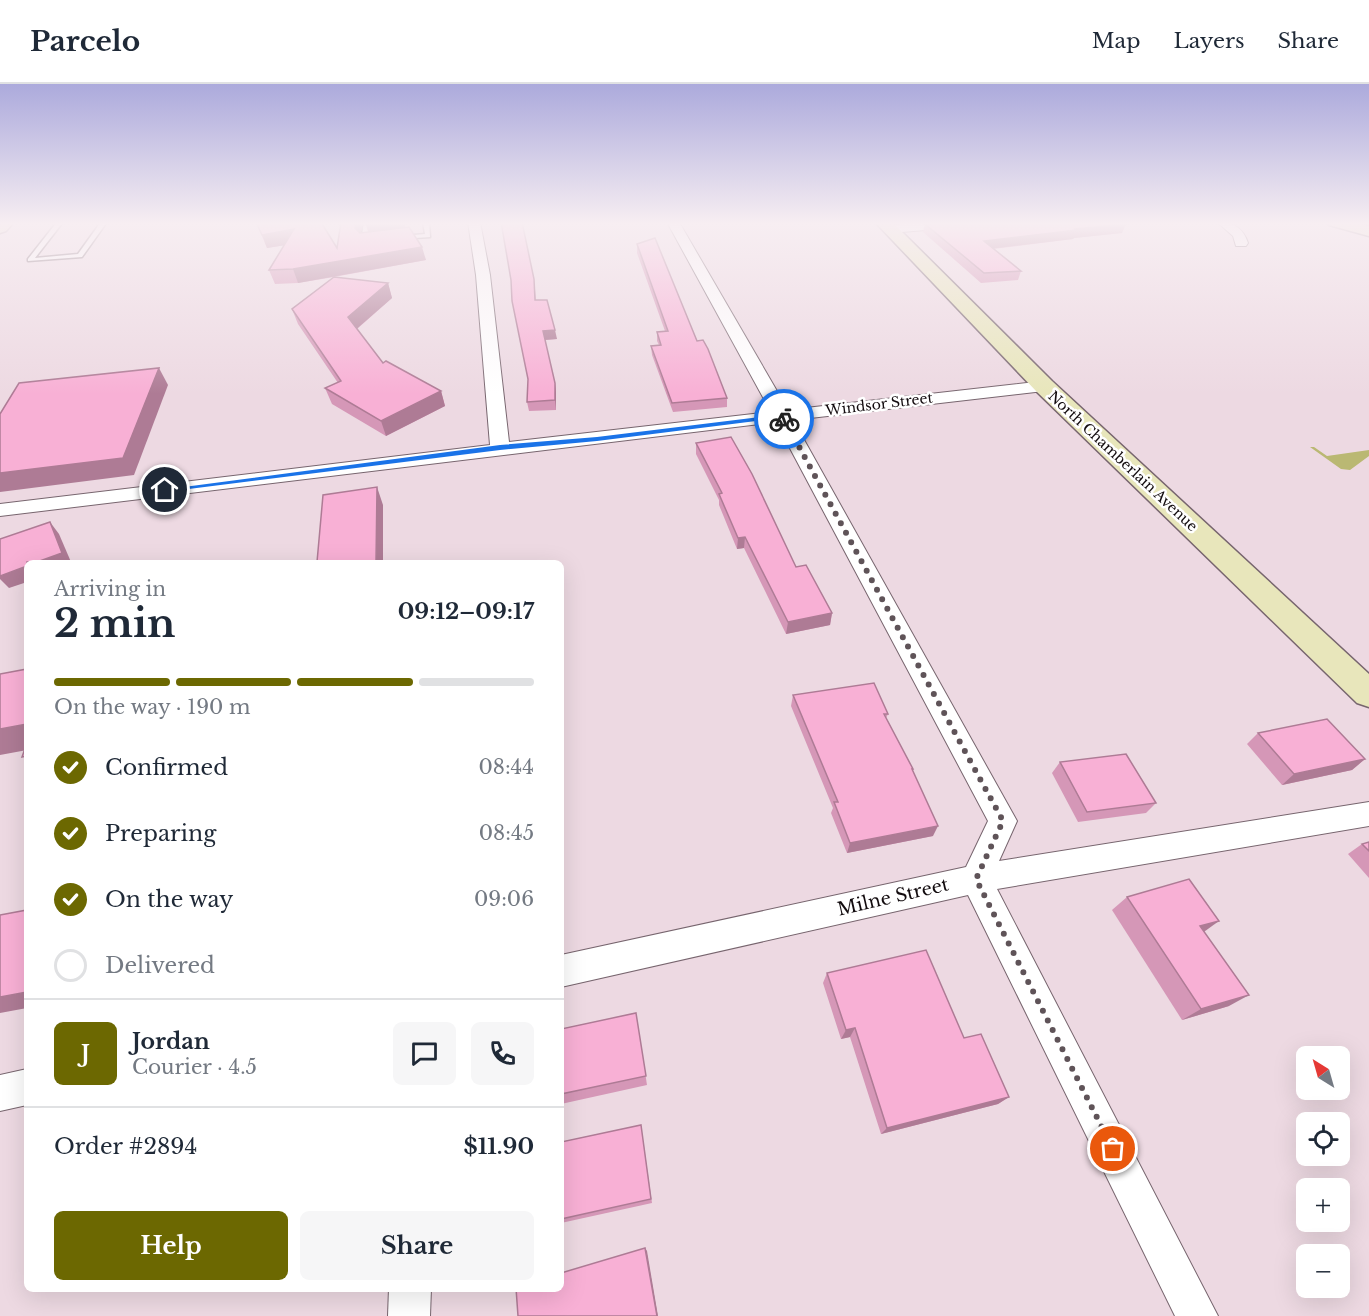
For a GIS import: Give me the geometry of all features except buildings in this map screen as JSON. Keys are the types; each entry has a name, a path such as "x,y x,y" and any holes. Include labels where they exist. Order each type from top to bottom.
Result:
{"street":[{"path":"483,279 500,448"},
{"path":"705,279 1003,821 976,879 1197,1316"},
{"name":"North Chamberlain Avenue","path":"939,279 1044,386 1369,694"},
{"name":"Windsor Street","path":"0,510 500,448 597,439 1044,386"},
{"name":"Milne Street","path":"564,970 976,879 1369,814"},
{"path":"0,1093 24,1088"},
{"path":"409,1316 410,1292"}],"shaded area":[{"path":"1310,447 1314,447 1327,456 1369,450 1369,456 1350,470 1341,469"}],"way so far":[{"path":"784,419 1003,821 976,879 1113,1149"}],"route":[{"path":"165,490 500,448 597,439 782,416 784,419"}]}
